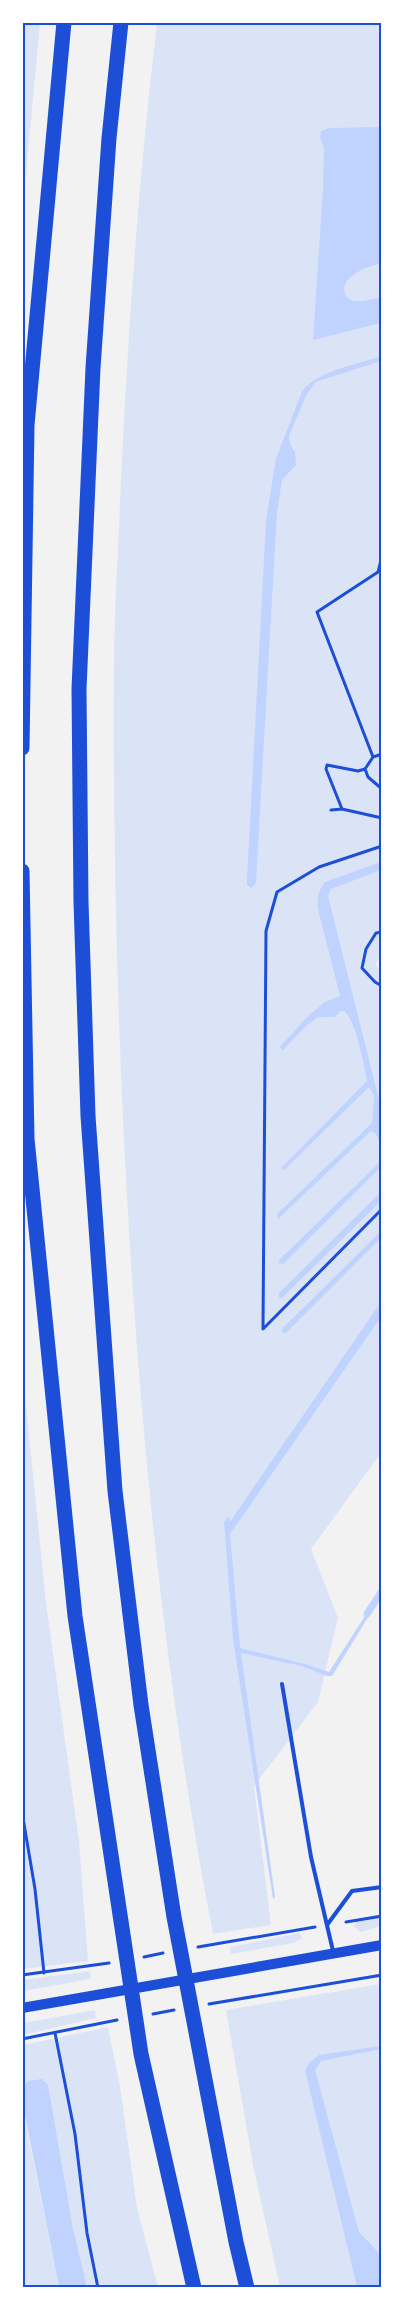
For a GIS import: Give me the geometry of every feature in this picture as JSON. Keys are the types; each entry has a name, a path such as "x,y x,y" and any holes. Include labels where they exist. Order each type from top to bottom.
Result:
{"highway":[{"path":"22,748 28,425 64,22"},
{"path":"121,22 109,138 93,358 79,689 81,912 88,1116 115,1491 141,1705 174,1917 247,2288"},
{"path":"22,872 27,1139 75,1616 142,2054 194,2288"}],"main road":[{"path":"22,2008 382,1945"}],"lane":[{"path":"282,1684 311,1857 333,1953"},
{"path":"327,1925 352,1891 382,1887"}],"path":[{"path":"382,478 382,484"},
{"path":"373,757 316,612 378,572 382,556"},
{"path":"342,809 326,769 327,765 358,772 365,769 373,757 382,754"},
{"path":"365,769 368,778 382,789"},
{"path":"330,810 342,809 382,818"},
{"path":"382,846 319,867 277,892 266,932 263,1329 382,1209"},
{"path":"382,932 376,933 366,949 362,968 375,982 382,986"},
{"path":"22,1812 35,1889 44,1973"},
{"path":"223,1942 266,1935"},
{"path":"234,1999 382,1975"},
{"path":"55,2033 75,2134 87,2234 98,2288"}],"shaded area":[{"path":"22,23 40,23 23,207"},
{"path":"157,23 382,23 381,356 328,373 309,384 302,391 276,458 256,883 277,514 282,480 286,475 294,448 290,443 289,436 307,394 316,382 381,361 382,950 376,965 382,970 381,1453 311,1549 338,1618 318,1702 254,1786 271,1925 213,1934 179,1732 153,1528 143,1426 128,1222 117,950 114,724 116,585 134,263"},
{"path":"22,1366 46,1603 79,1841 88,1961 23,1969"},
{"path":"381,1917 381,1926 361,1932 354,1927 356,1921"},
{"path":"299,1933 303,1938 294,1943 231,1954 230,1947"},
{"path":"90,1971 91,1979 23,1991 23,1980"},
{"path":"381,1984 381,2287 280,2287 254,2170 226,2010"},
{"path":"95,2010 96,2018 23,2035 23,2023"},
{"path":"108,2027 120,2086 137,2208 158,2287 87,2287 72,2224 23,2087 23,2045"},
{"path":"22,2106 56,2271 59,2287 23,2287"}],"water":[{"path":"381,127 381,263 355,274 346,282 344,289 345,295 354,301 365,301 381,297 381,323 313,340 323,188 324,148 320,138 321,131 329,128"},
{"path":"381,356 381,361 316,382 307,394 289,436 290,443 295,452 296,465 282,480 277,514 256,883 251,888 247,885 247,879 266,521 276,458 302,391 309,384 328,373"},
{"path":"381,862 381,870 331,889 328,896 381,1108 379,1129 381,1147 376,1134 371,1131 278,1219 277,1214 372,1123 374,1096 369,1087 285,1169 281,1168 367,1081 356,1033 344,1011 340,1011 335,1017 318,1017 306,1026 283,1050 280,1047 307,1017 325,1002 340,996 318,909 318,898 321,888 325,882"},
{"path":"381,1161 381,1167 283,1264 279,1263 279,1260"},
{"path":"381,1192 381,1201 282,1298 279,1298 279,1293"},
{"path":"381,1231 381,1238 286,1333 282,1332 282,1329"},
{"path":"381,1302 381,1317 230,1534 240,1648 329,1672 381,1591 381,1596 332,1676 327,1676 302,1666 241,1653 275,1897 273,1899 233,1639 224,1522 229,1516 230,1522"},
{"path":"381,2046 381,2049 321,2061 315,2070 359,2232 381,2255 381,2287 357,2287 305,2070 310,2062 319,2055"},
{"path":"42,2079 48,2085 72,2224 87,2287 59,2287 23,2106 23,2087 28,2081"}],"waterway":[{"path":"367,1614 382,1591"}]}
